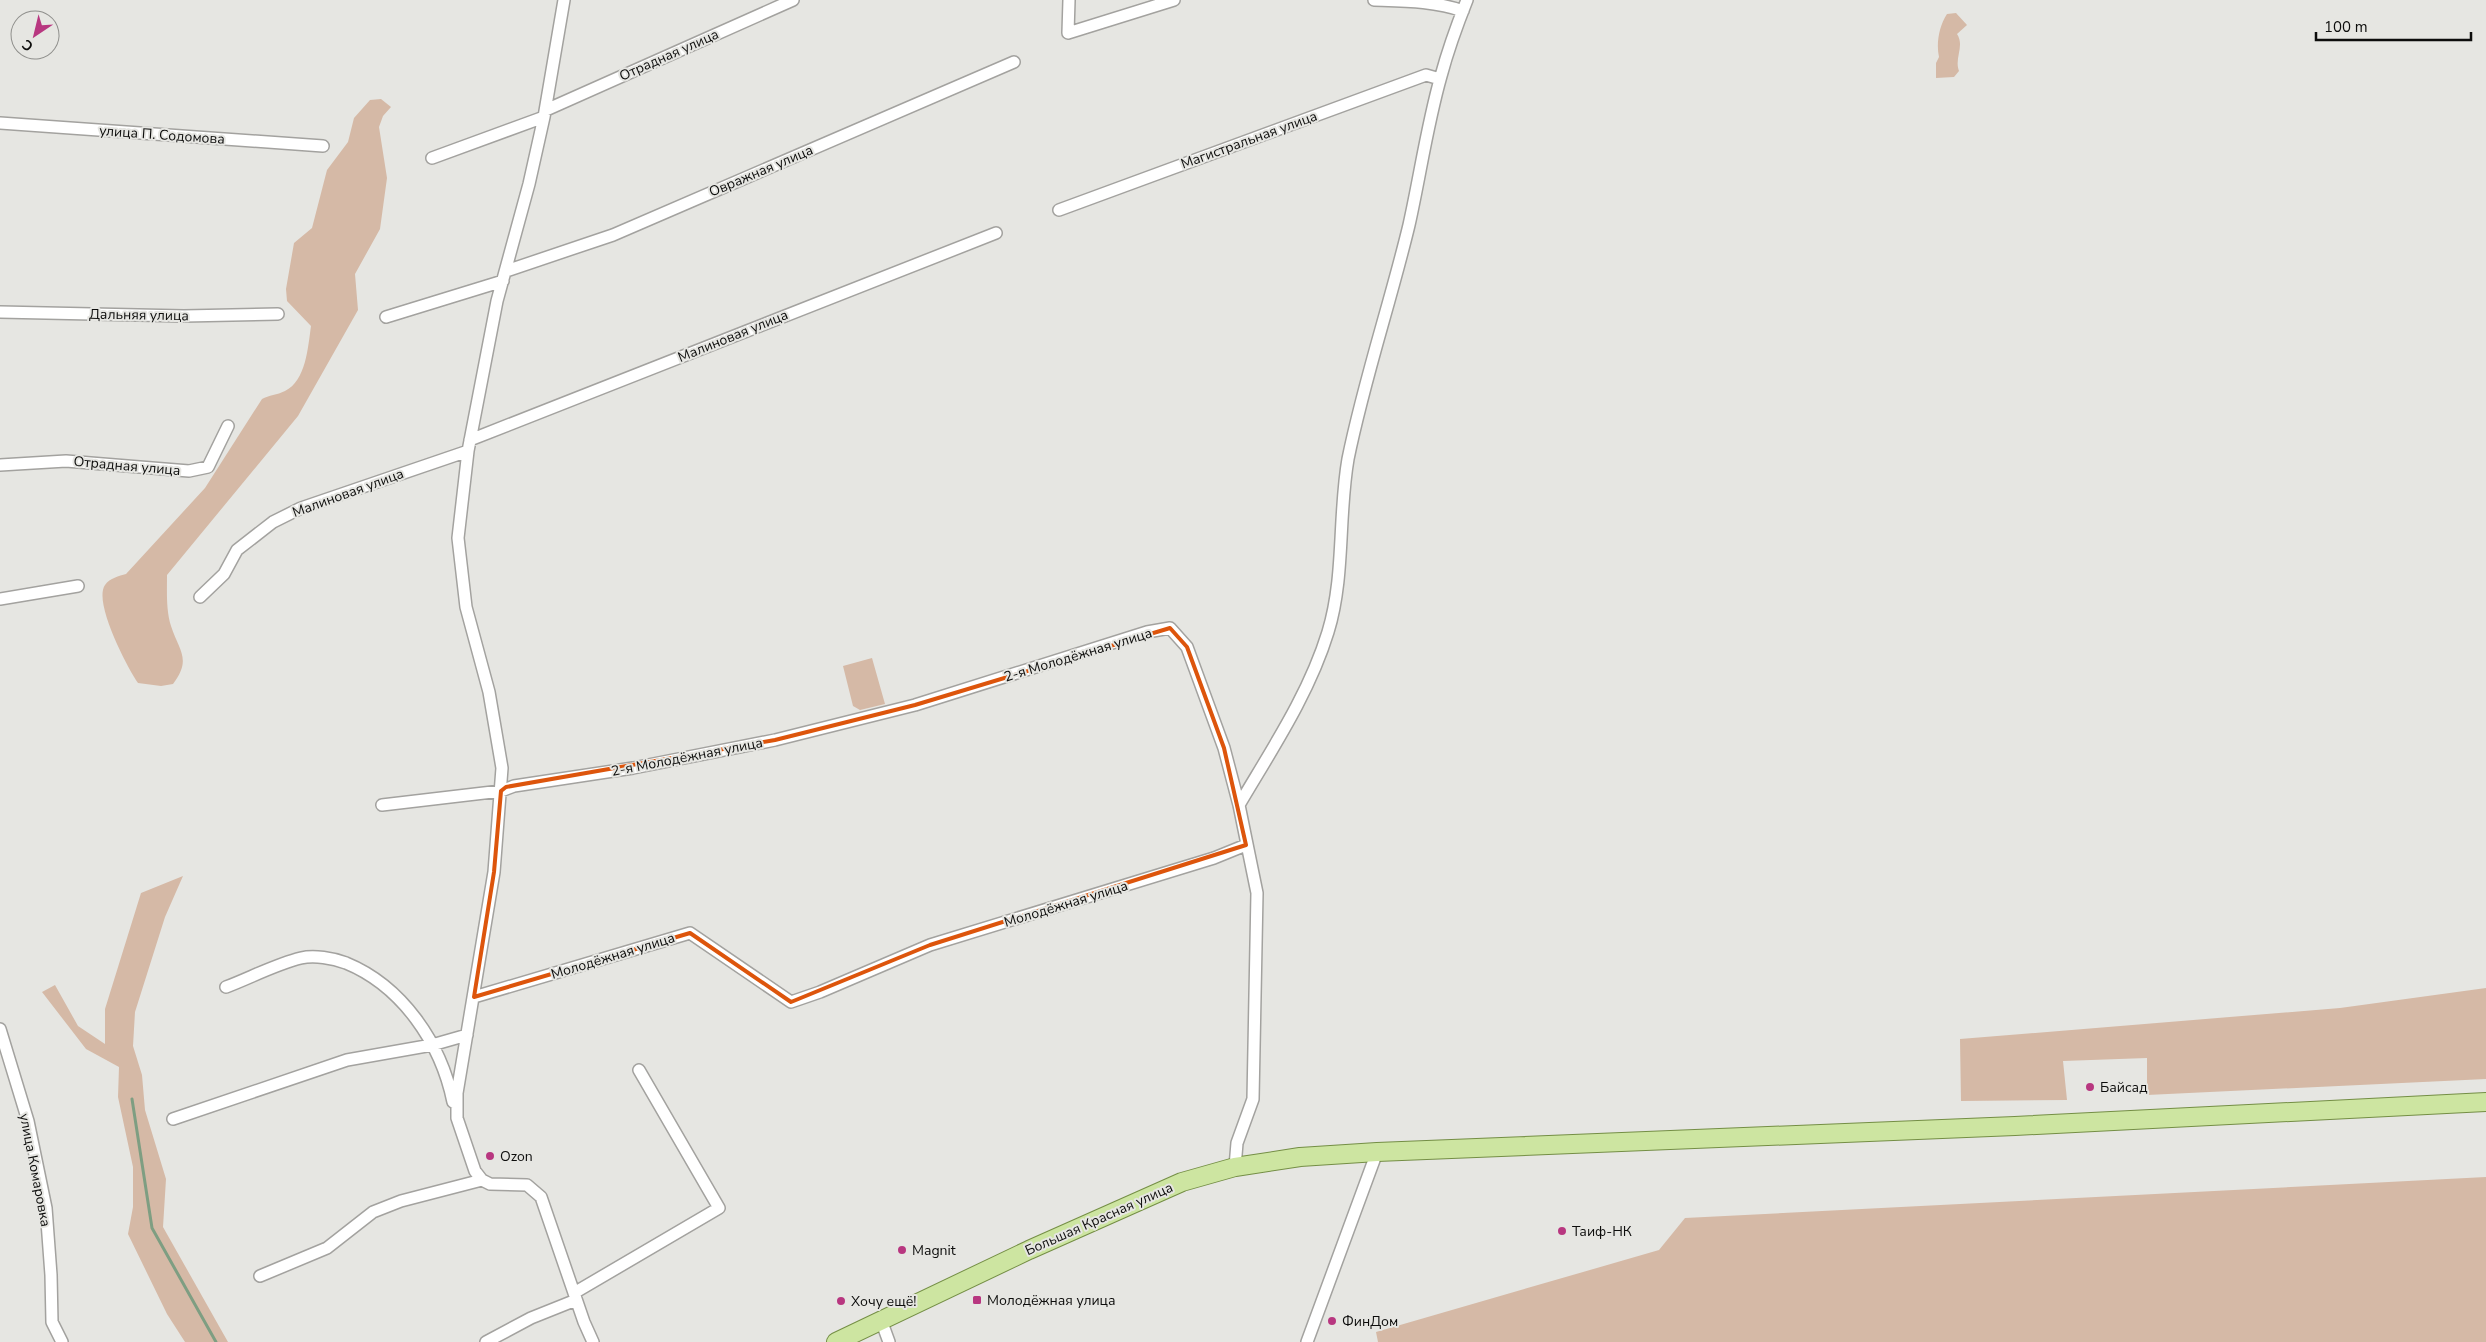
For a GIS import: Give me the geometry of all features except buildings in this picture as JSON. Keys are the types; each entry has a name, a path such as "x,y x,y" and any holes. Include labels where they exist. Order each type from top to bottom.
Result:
{"main road":[{"name":"Большая Красная улица","path":"836,1342 1141,1199 1213,1172 1300,1157 1404,1150 2024,1126 2486,1102"}],"street":[{"path":"457,1118 457,1093 494,872 502,768 500,744 466,608 458,538 469,446 505,276 545,114 564,0"},
{"name":"Отрадная улица","path":"432,158 545,114 793,0"},
{"path":"1069,0 1068,32 1174,0"},
{"path":"1374,0 1427,3 1449,6 1463,11"},
{"path":"1239,805 1294,712 1319,657 1328,630 1335,601 1342,494 1366,380 1409,225 1440,78 1467,0"},
{"name":"Овражная улица","path":"386,316 505,276 613,235 1014,62"},
{"name":"Магистральная улица","path":"1059,210 1426,75 1440,78"},
{"name":"улица П. Содомова","path":"0,123 324,146"},
{"name":"Малиновая улица","path":"200,597 224,574 237,550 273,522 301,508 469,446 996,232"},
{"name":"Дальняя улица","path":"0,312 184,316 278,314"},
{"name":"Отрадная улица","path":"0,465 66,461 189,471 208,467 228,426"},
{"path":"0,600 78,586"},
{"name":"2-я Молодёжная улица","path":"382,805 501,791 514,786 633,768 775,740 916,705 1147,632 1170,628 1187,647 1207,697 1224,748 1239,805 1257,893 1253,1099 1236,1143 1235,1167"},
{"name":"Молодёжная улица","path":"474,997 690,933 791,1002 820,992 930,945 1195,864 1246,846"},
{"path":"226,987 302,957 337,960 363,970 390,990 413,1015 432,1045 449,1083 457,1118 475,1171 482,1180 490,1184 527,1185 541,1196 575,1296 593,1342"},
{"name":"улица Комаровка","path":"0,1029 28,1122 46,1208 52,1322 62,1342"},
{"path":"173,1119 347,1060 432,1045 467,1035"},
{"path":"486,1342 575,1296 719,1208 639,1070"},
{"path":"1307,1342 1378,1152"},
{"path":"260,1276 327,1248 373,1212 401,1201 482,1180"},
{"path":"881,1320 889,1342"}],"highlighted area":[{"path":"1170,628 1187,647 1224,748 1246,845 930,945 791,1002 690,933 474,997 494,872 501,791 506,787 775,740 915,705"}],"shaded area":[{"path":"1956,13 1967,25 1957,34 1960,43 1959,71 1954,77 1936,78 1940,29 1947,14"},
{"path":"381,99 391,107 383,116 379,127 387,178 380,229 355,274 358,310 298,416 167,575 169,620 183,661 179,675 173,684 161,686 138,683 107,619 103,593 105,585 112,579 126,574 205,488 262,399 285,391 298,380 305,363 311,326 287,301 286,289 294,243 312,228 327,170 348,142 354,118 370,100"},
{"path":"872,658 885,704 860,710 853,706 843,666"},
{"path":"183,876 165,917 135,1012 133,1046 142,1075 145,1110 166,1179 163,1227 228,1342 185,1342 167,1314 128,1234 133,1207 133,1167 118,1097 119,1067 86,1049 42,992 55,985 78,1026 105,1044 105,1009 141,893"},
{"path":"2486,988 2486,1079 2147,1095 2147,1058 2063,1061 2067,1100 1961,1101 1960,1039 2340,1008"},
{"path":"2486,1177 2486,1342 1378,1342 1376,1332 1659,1250 1685,1218"}],"waterway":[{"path":"132,1099 152,1228 216,1342"}],"place":[{"name":"Байсад","path":"2090,1087"},
{"name":"Ozon","path":"490,1156"},
{"name":"Таиф-НК","path":"1562,1231"},
{"name":"Magnit","path":"902,1250"},
{"name":"Молодёжная улица","path":"977,1300"},
{"name":"Хочу ещё!","path":"841,1301"},
{"name":"ФинДом","path":"1332,1321"}]}
